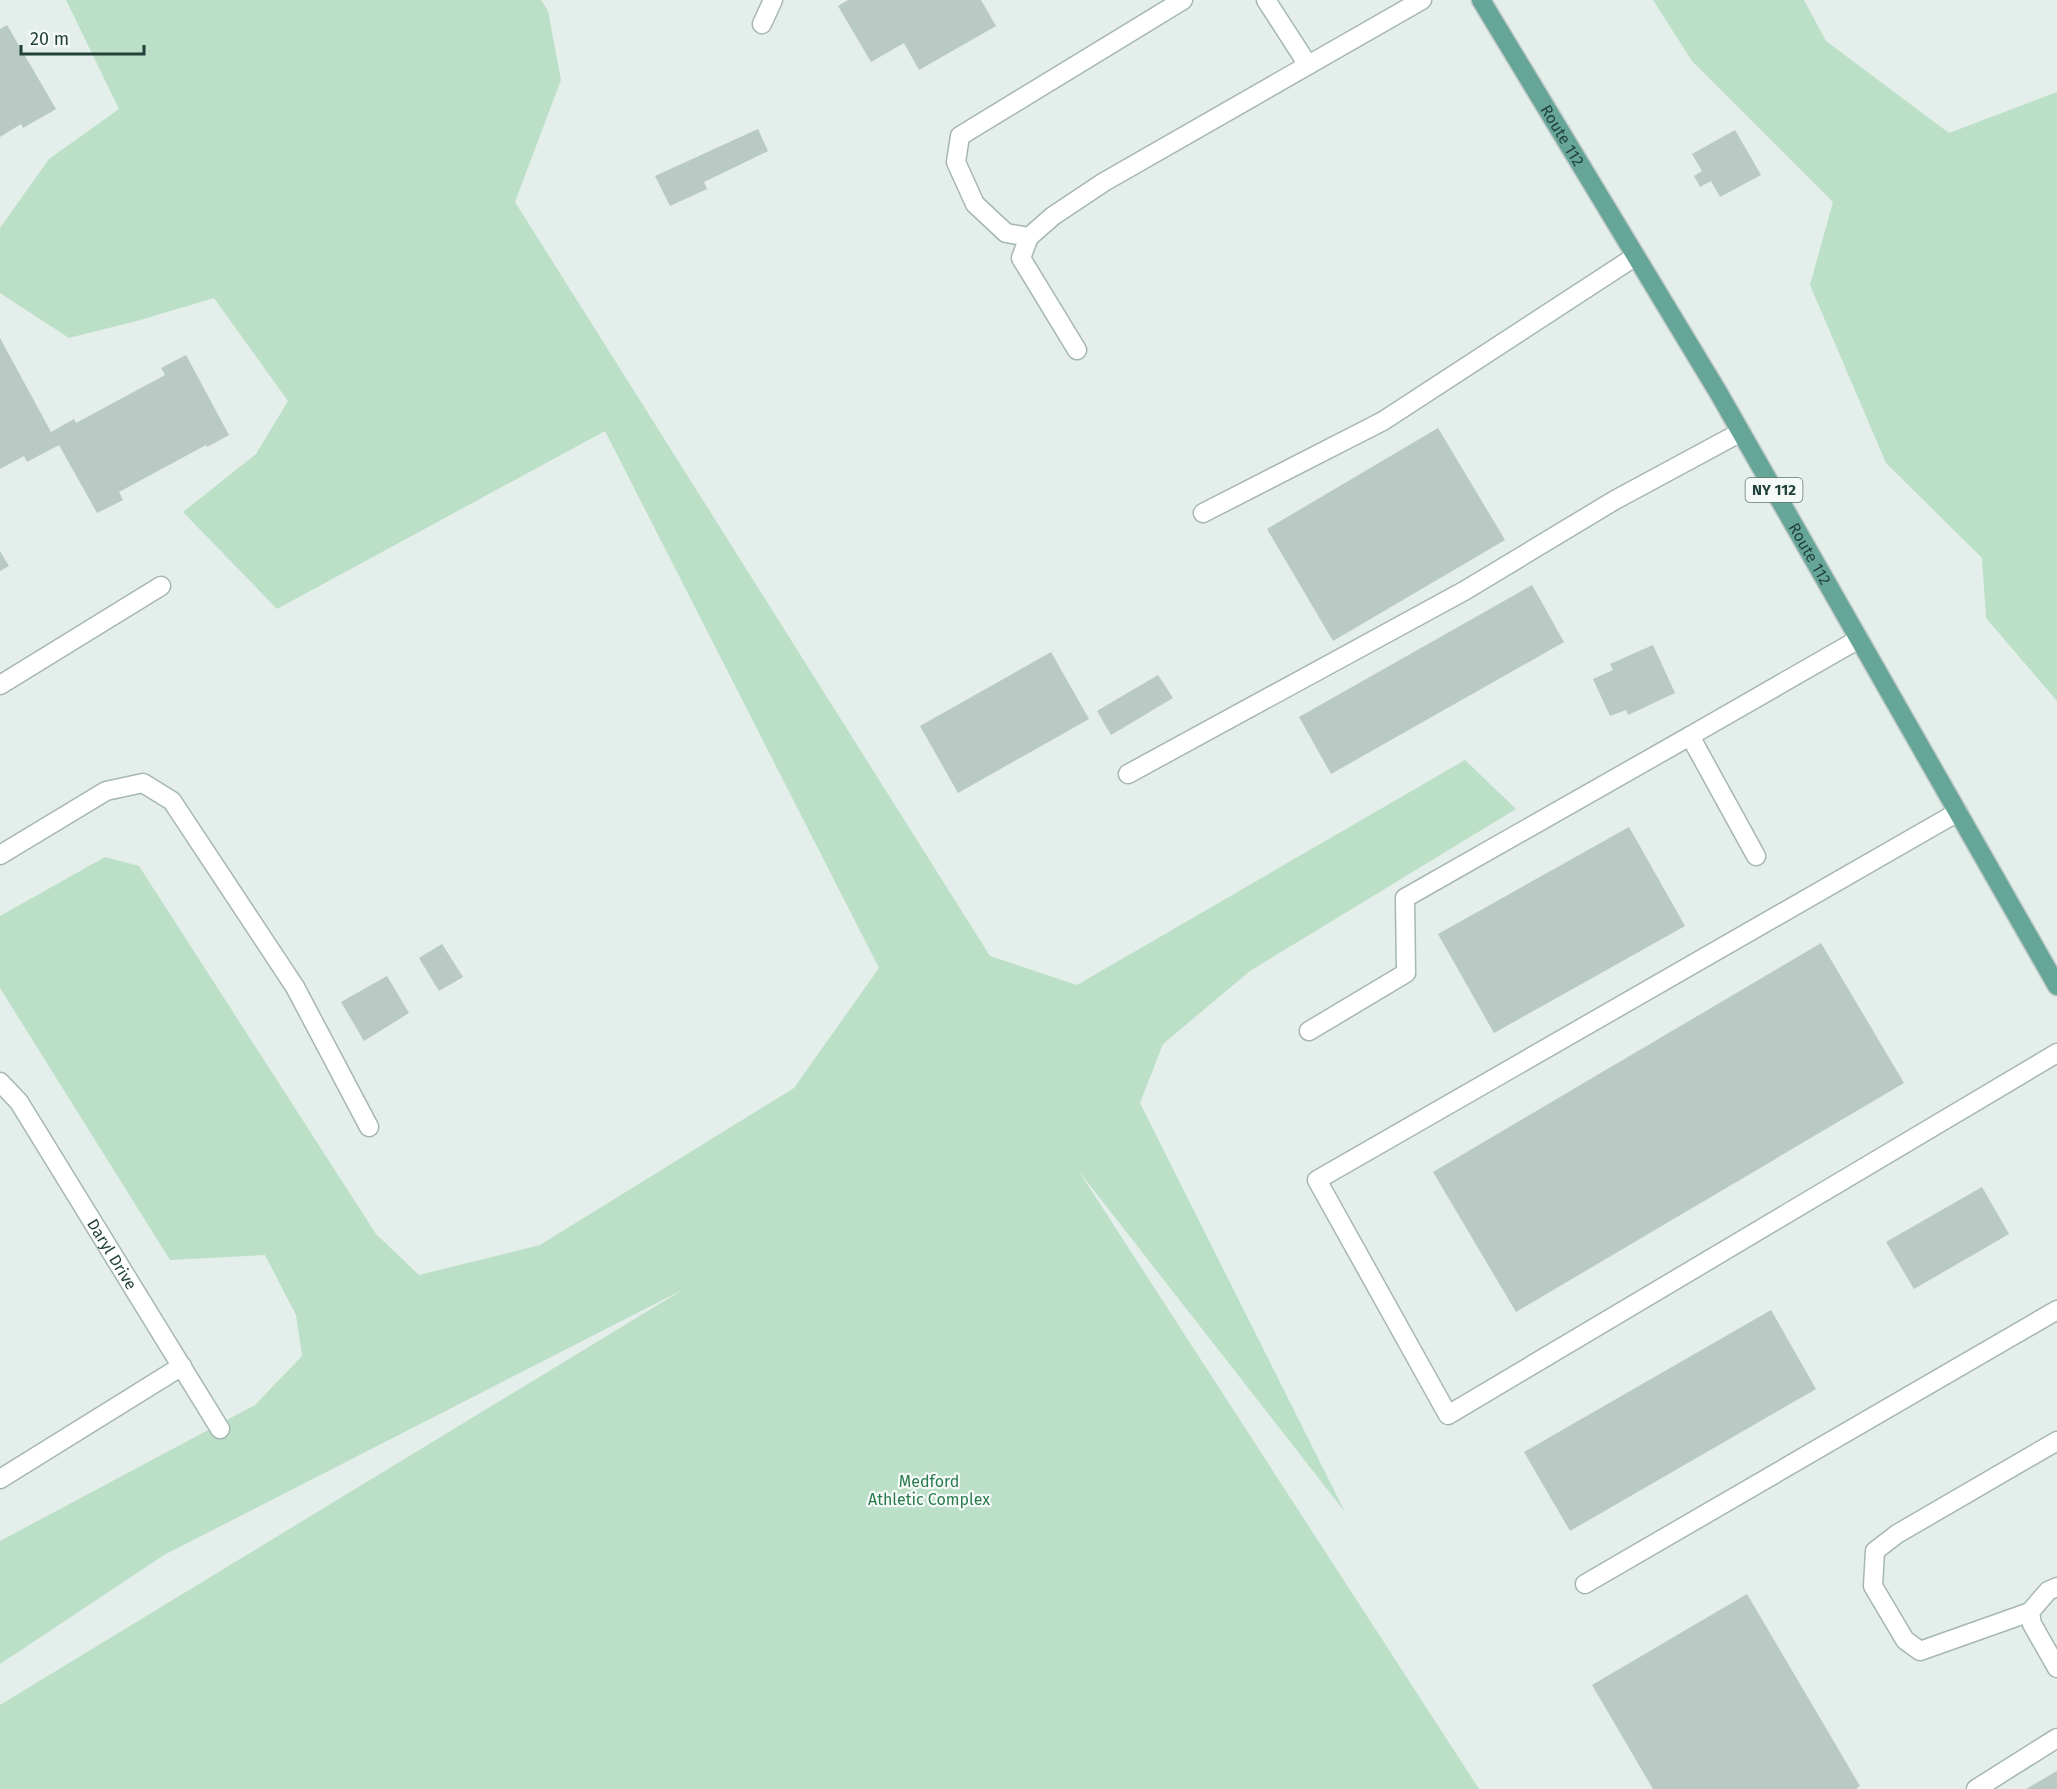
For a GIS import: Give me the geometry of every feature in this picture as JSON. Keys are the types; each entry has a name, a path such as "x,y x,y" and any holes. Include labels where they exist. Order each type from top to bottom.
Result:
{"main road":[{"name":"Route 112","path":"1481,0 1741,432 2057,986"}],"street":[{"path":"762,24 773,0"},
{"path":"1029,237 1006,233 975,204 956,162 960,136 1183,0"},
{"path":"1266,0 1308,64"},
{"path":"1077,350 1022,258 1029,237 1053,216 1104,182 1422,0"},
{"path":"1203,513 1383,421 1636,256"},
{"path":"1128,774 1464,591 1615,500 1741,432"},
{"path":"0,685 161,586"},
{"path":"1309,1032 1407,974 1405,898 1859,639"},
{"path":"1690,736 1756,855"},
{"path":"0,855 106,791 143,783 172,801 295,987 369,1127"},
{"path":"1958,812 1317,1180 1448,1415 2057,1053"},
{"name":"Daryl Drive","path":"0,1082 19,1102 220,1429"},
{"path":"1585,1584 2057,1310"},
{"path":"0,1479 182,1366"},
{"path":"2057,1441 1897,1534 1875,1551 1873,1586 1905,1640 1920,1651 2030,1612 2048,1591 2057,1587"},
{"path":"2030,1612 2032,1624 2057,1668"},
{"path":"1976,1789 2057,1738"}],"green space":[{"name":"Medford Athletic Complex","path":"66,0 541,0 548,11 561,80 515,202 990,956 1077,985 1465,760 1516,809 1250,971 1163,1044 1140,1103 1345,1512 1078,1170 1479,1789 0,1789 0,1705 684,1289 164,1555 0,1664 0,1541 255,1405 302,1356 296,1315 265,1255 170,1260 0,988 0,916 105,857 139,866 376,1234 419,1275 540,1245 794,1088 879,968 605,431 277,609 183,512 256,454 288,401 214,298 69,338 0,293 0,228 49,159 119,109"},
{"path":"1653,0 1804,0 1826,41 1949,133 2057,92 2057,701 1986,618 1982,558 1886,463 1810,285 1833,202 1692,61"}],"building":[{"path":"848,0 981,0 996,26 919,70 904,43 871,62 838,6"},
{"path":"7,25 56,109 23,128 21,124 0,137 0,29"},
{"path":"758,129 768,151 704,182 707,189 670,206 655,176"},
{"path":"1735,130 1761,175 1720,197 1711,181 1700,187 1694,176 1702,171 1692,154"},
{"path":"0,338 51,432 74,419 76,423 165,375 161,368 186,355 229,435 119,492 123,500 97,513 59,445 27,462 24,456 0,469"},
{"path":"1438,428 1505,540 1333,641 1267,529"},
{"path":"0,551 9,566 0,571"},
{"path":"1532,585 1564,642 1331,774 1299,717"},
{"path":"1653,645 1675,693 1628,715 1626,710 1610,716 1593,679 1613,670 1610,664"},
{"path":"1051,652 1089,719 958,793 920,726"},
{"path":"1158,675 1173,698 1111,735 1097,711"},
{"path":"1629,827 1685,926 1494,1033 1438,934"},
{"path":"1821,943 1904,1083 1516,1312 1433,1172"},
{"path":"442,944 463,977 439,991 419,958"},
{"path":"387,976 409,1013 364,1041 341,1002"},
{"path":"1982,1187 2009,1234 1914,1289 1886,1242"},
{"path":"1771,1310 1816,1389 1570,1531 1524,1452"},
{"path":"1747,1594 1860,1786 1856,1789 1653,1789 1592,1685"},
{"path":"2057,1771 2057,1789 2026,1789"}]}
